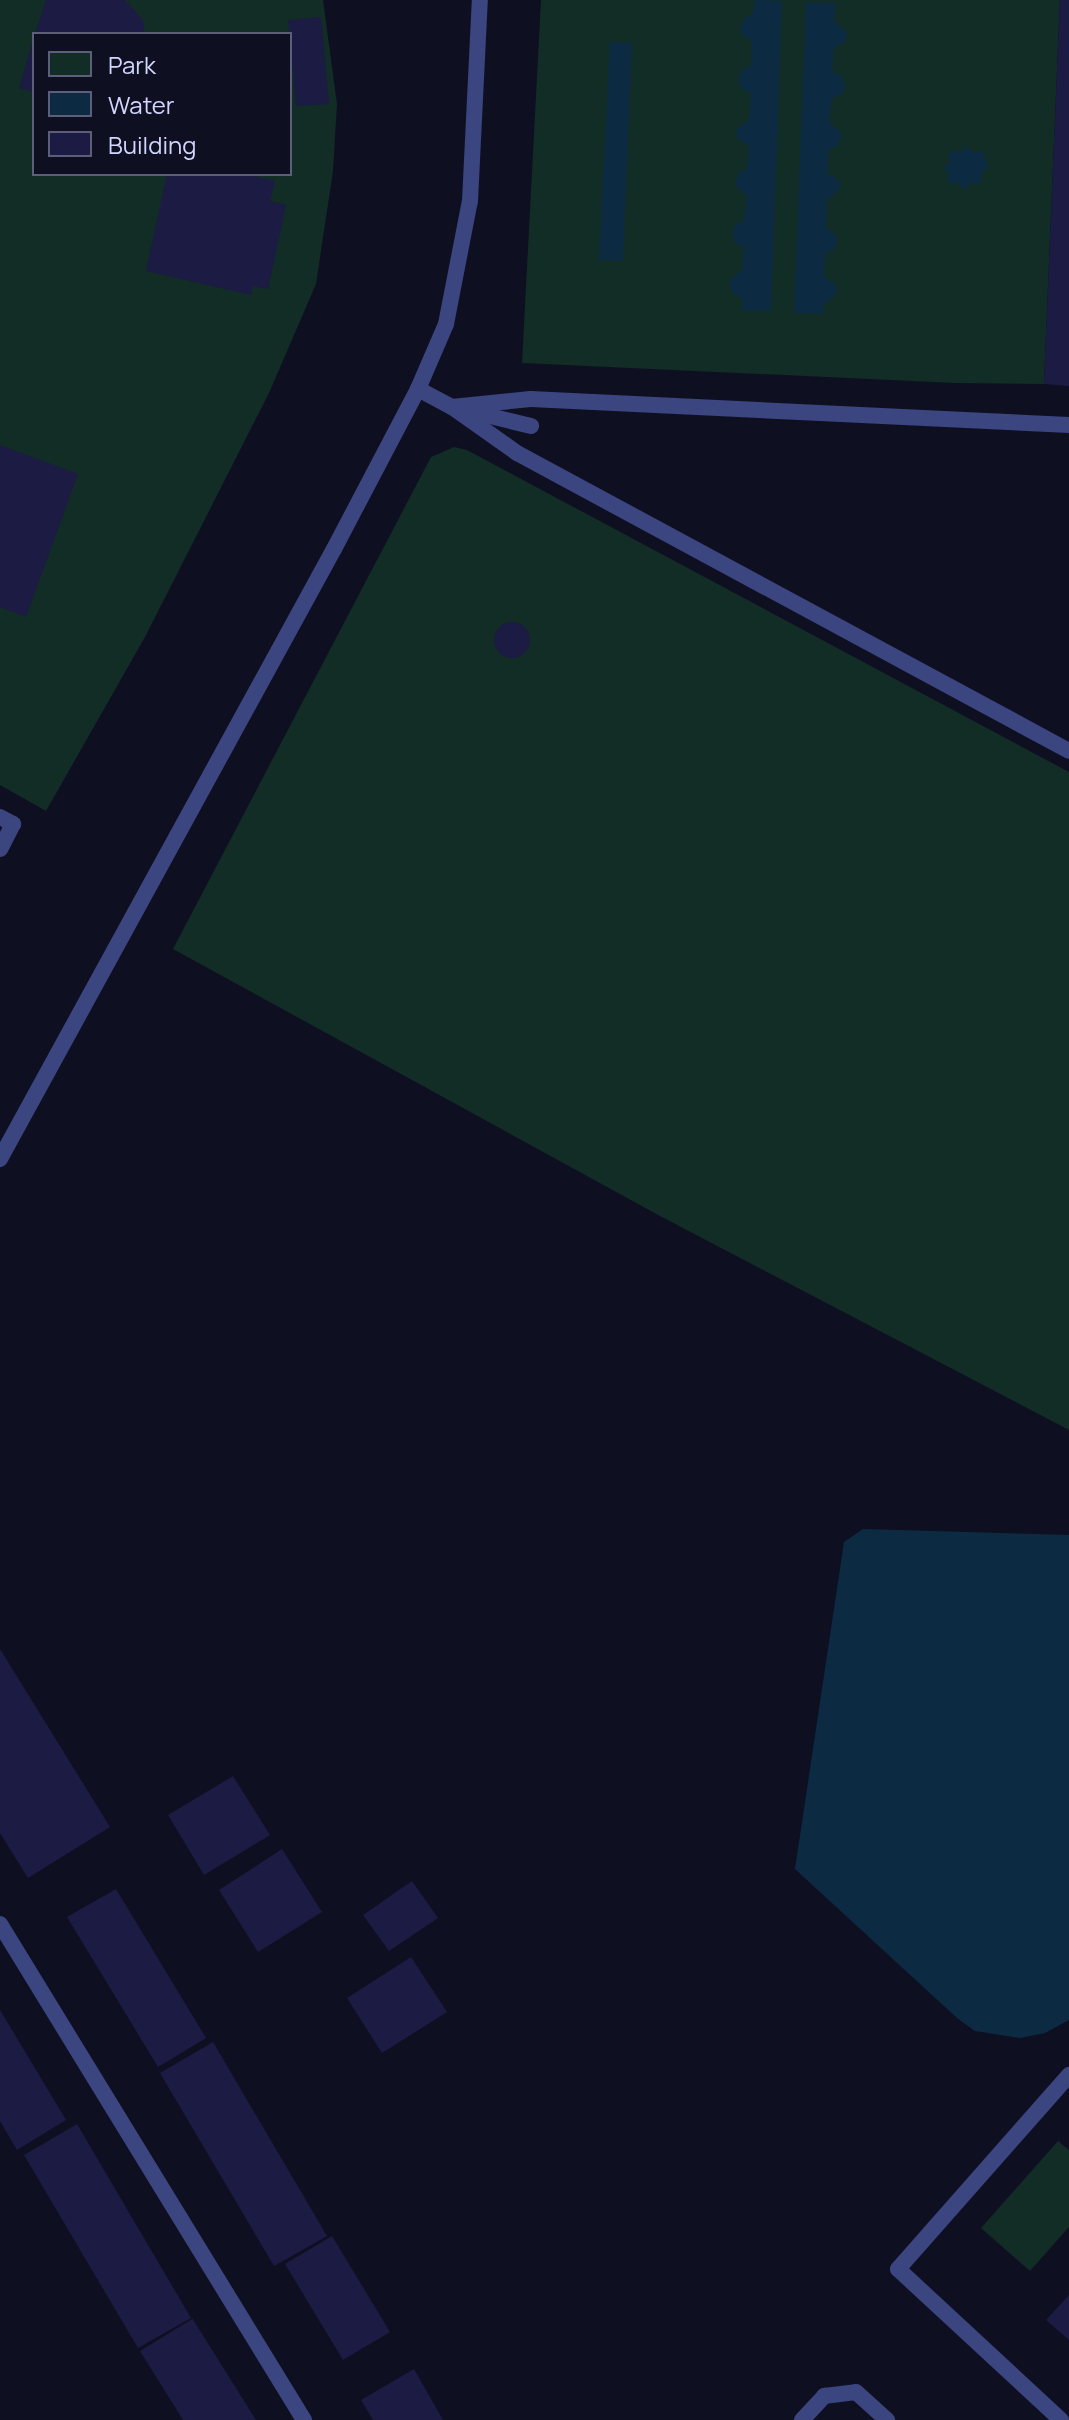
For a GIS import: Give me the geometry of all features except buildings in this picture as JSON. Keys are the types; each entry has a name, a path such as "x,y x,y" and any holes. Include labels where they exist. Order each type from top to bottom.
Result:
{"lane":[{"path":"0,1159 418,389 446,324 470,201 480,0"},
{"path":"418,389 452,407 517,453 1069,751"},
{"path":"452,407 531,399 1069,425"},
{"path":"452,407 531,426"},
{"path":"0,817 13,824 0,849"},
{"path":"0,1924 304,2420"},
{"path":"1061,2420 898,2269 1069,2075"},
{"path":"802,2420 824,2396 856,2392 887,2420"}],"green space":[{"path":"0,0 323,0 337,104 333,171 316,284 269,393 145,637 46,811 0,785"},
{"path":"541,0 1060,0 1044,384 955,383 522,363"},
{"path":"454,447 467,450 1069,772 1069,1430 660,1216 173,949 431,457"},
{"path":"1058,2141 1069,2150 1069,2227 1030,2271 981,2228"}],"water":[{"path":"755,0 782,1 771,311 742,310 742,298 729,287 731,278 742,271 744,247 736,244 732,232 736,224 744,221 747,197 735,185 739,173 747,169 749,146 738,139 736,130 749,119 751,93 742,89 738,81 742,69 751,66 752,42 742,34 740,26 745,18 752,15"},
{"path":"806,2 836,3 834,21 847,33 846,41 834,48 832,72 841,75 845,87 841,95 832,98 829,122 842,134 837,146 829,149 827,173 839,180 840,189 827,200 826,226 838,238 834,250 825,253 824,277 835,284 837,293 824,304 823,314 794,313"},
{"path":"610,42 632,43 623,261 599,260"},
{"path":"965,146 972,152 983,152 988,167 981,174 981,184 971,183 965,190 958,183 948,183 948,171 943,167 949,163 950,151 962,152"},
{"path":"863,1529 1069,1535 1069,2020 1045,2033 1020,2038 975,2031 795,1869 844,1542"}]}
